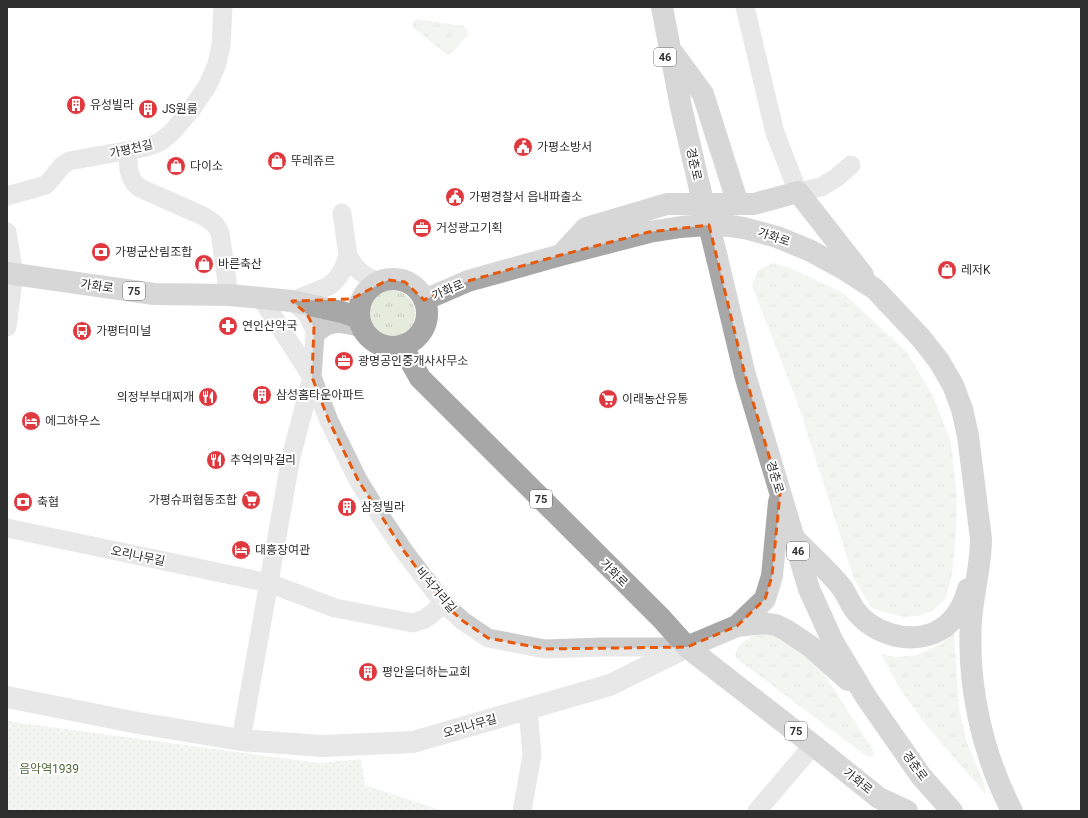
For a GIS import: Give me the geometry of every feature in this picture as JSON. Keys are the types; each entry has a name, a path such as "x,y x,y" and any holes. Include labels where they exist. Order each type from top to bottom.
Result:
{"main road":[{"name":"경춘로","path":"649,7 681,107"},
{"name":"경춘로","path":"662,7 681,107 745,375 809,589 833,642 866,697 921,776 952,811"},
{"path":"670,49 703,94 738,204"},
{"path":"561,254 586,228 667,204 754,204 798,192 875,289"},
{"name":"가화로","path":"424,300 468,281 561,254 649,232 706,225 730,226 762,232 811,251 842,268 875,289 921,338 940,361 953,385 962,409 968,436 977,506"},
{"name":"가화로","path":"10,273 154,294 229,295 292,301 351,299 373,286"},
{"path":"388,280 405,282 416,289 424,300 426,319 423,328 418,336 402,346 382,346 374,342 367,335 360,323 359,311 362,300 373,286 388,280"},
{"name":"가화로","path":"292,301 342,312 360,323"},
{"name":"가화로","path":"402,346 420,378 661,618 687,647 879,798 907,811"},
{"path":"737,626 765,599 770,586 780,493"},
{"path":"794,538 843,589 854,609 871,626 888,634 898,636 923,636 937,631 947,625 954,619 961,608 970,578 977,506"},
{"path":"977,506 981,539 981,554 972,618 971,641 974,693 989,756 1012,811"},
{"path":"687,647 737,626 763,623 776,625 810,646 866,697"}],"street":[{"name":"가평천길","path":"7,196 46,185 62,166 69,161 147,147 160,142 171,133 191,110 208,85 217,64 221,45 223,7"},
{"path":"745,7 775,133 798,192 821,187 836,178 851,165"},
{"path":"127,150 131,180 135,185 203,216 217,225 220,233 229,295"},
{"path":"342,213 348,255 357,270 368,277 373,286"},
{"path":"7,232 10,273 7,327"},
{"path":"241,740 290,457 312,377 315,336 314,328 307,314 292,301 329,286 334,282 341,274 348,255"},
{"name":"비석거리길","path":"261,298 312,377 329,421 358,480 396,539 444,604 466,624 483,636 492,640 550,649 602,647 687,647"},
{"path":"315,336 321,328 331,324 360,323"},
{"name":"오리나무길","path":"7,528 269,583 335,608 413,623 425,619 444,604"},
{"name":"오리나무길","path":"7,697 138,723 241,740 322,746 413,742 610,685 687,647"},
{"path":"522,811 532,755 528,709"},
{"path":"757,811 813,745"}],"highlighted area":[{"path":"709,225 745,375 780,493 772,576 765,599 737,626 687,647 545,649 488,638 463,621 444,604 404,551 358,480 329,421 312,377 314,328 307,314 292,301 351,299 388,280 405,282 424,300 468,281 561,255 649,232"}],"green space":[{"path":"417,19 463,26 467,29 468,35 452,53 447,55 414,28 412,25"},
{"path":"773,263 791,268 843,293 907,352 934,398 951,442 957,499 952,574 946,598 933,611 918,616 904,617 872,608 854,579 799,407 752,286 757,271"},
{"path":"391,290 400,292 408,297 413,305 415,314 413,323 408,331 400,336 391,338 382,336 374,331 369,323 367,314 369,305 374,297 382,292"},
{"path":"770,630 817,663 873,750 874,755 871,757 866,756 737,659 735,654 741,644 759,633"},
{"path":"954,631 959,708 967,743 984,783 986,795 926,725 900,689 881,654 896,657 917,655 941,644"},
{"name":"음악역1939","path":"7,721 319,763 361,759 365,785 444,811 7,811"}],"place":[{"name":"유성빌라","path":"76,105"},
{"name":"JS원룸","path":"148,109"},
{"name":"가평소방서","path":"523,147"},
{"name":"뚜레쥬르","path":"277,161"},
{"name":"다이소","path":"176,166"},
{"name":"가평경찰서 읍내파출소","path":"455,197"},
{"name":"거성광고기획","path":"422,228"},
{"name":"가평군산림조합","path":"101,252"},
{"name":"바른축산","path":"204,264"},
{"name":"레저K","path":"947,270"},
{"name":"연인산약국","path":"228,326"},
{"name":"가평터미널","path":"82,331"},
{"name":"광명공인중개사사무소","path":"344,361"},
{"name":"삼성홈타운아파트","path":"262,395"},
{"name":"의정부부대찌개","path":"208,397"},
{"name":"이래농산유통","path":"608,399"},
{"name":"에그하우스","path":"31,421"},
{"name":"추억의막걸리","path":"216,460"},
{"name":"가평슈퍼협동조합","path":"251,500"},
{"name":"축협","path":"23,502"},
{"name":"삼정빌라","path":"347,507"},
{"name":"대흥장여관","path":"241,550"},
{"name":"평안을더하는교회","path":"368,672"}]}
